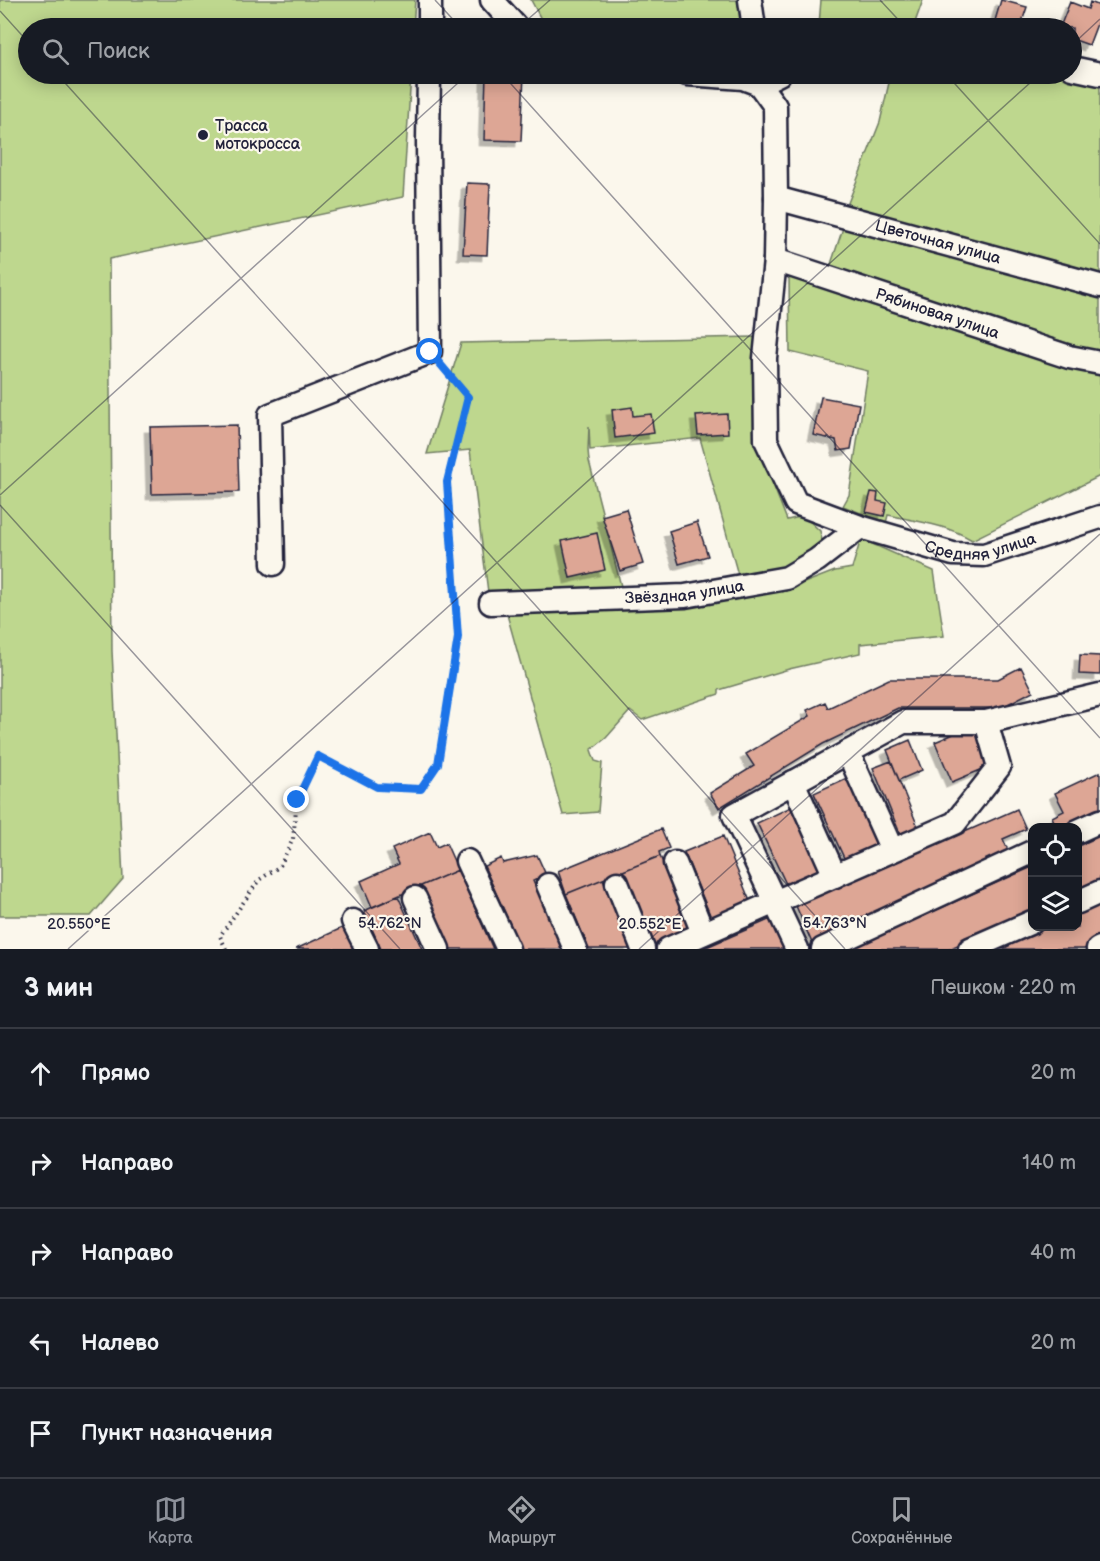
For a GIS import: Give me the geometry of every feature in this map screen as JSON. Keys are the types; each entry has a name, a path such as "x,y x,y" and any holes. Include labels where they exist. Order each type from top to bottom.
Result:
{"street":[{"path":"430,0 430,18"},
{"path":"492,0 508,18"},
{"path":"750,0 753,18"},
{"path":"1082,70 1100,74"},
{"path":"273,564 270,415 430,352 429,84"},
{"name":"Средняя улица","path":"755,84 775,106 775,260 765,358 766,440 796,503 860,527 953,554 984,555 1100,517"},
{"name":"Цветочная улица","path":"776,198 1100,286"},
{"name":"Рябиновая улица","path":"775,260 1069,357 1100,363"},
{"name":"Звёздная улица","path":"491,603 685,596 787,578 817,560 860,527"},
{"path":"797,949 734,815 903,722 986,722 1100,695"},
{"path":"668,949 955,823 999,767 986,722"},
{"path":"848,752 892,850"},
{"path":"793,782 835,876"},
{"path":"1082,829 1100,821"},
{"path":"823,949 1028,854"},
{"path":"467,861 508,949"},
{"path":"675,863 704,933"},
{"path":"617,883 644,949"},
{"path":"548,885 575,949"},
{"path":"1082,900 1100,892"},
{"path":"415,898 438,949"},
{"path":"353,921 367,949"},
{"path":"970,949 1028,924"}],"path":[{"path":"225,949 220,936 259,880 280,866 293,839 297,800 318,756 377,787 421,789 438,764 458,637 447,482 468,397 430,352"}],"green space":[{"path":"0,0 415,0 414,18 18,18 18,84 410,84 403,197 109,259 112,651 123,879 91,916 0,916"},
{"path":"531,0 741,0 742,18 540,18"},
{"path":"821,0 923,0 917,18 820,18"},
{"path":"1082,75 1100,79 1100,276 846,208 880,122 889,84 1082,84"},
{"path":"844,225 1053,279 1052,286 1100,296 1100,353 948,304 829,270"},
{"path":"799,274 1100,368 1100,476 972,540 942,527 888,515 886,523 843,506 849,495 868,371 790,352 789,278"},
{"path":"754,337 768,340 762,457 787,520 804,516 820,531 823,545 795,569 738,575 700,438 590,450 589,426 589,461 622,590 488,592 470,450 427,454 461,343"},
{"path":"861,539 934,571 944,636 860,644 860,653 789,669 719,690 719,694 642,720 630,711 606,738 591,750 595,761 602,763 598,812 563,815 506,611 804,583 835,571 852,568"}],"building":[{"path":"1001,0 1027,7 1023,18 996,18"},
{"path":"1070,2 1088,9 1090,2 1100,6 1100,16 1089,45 1082,43 1082,18 1064,18"},
{"path":"486,84 524,84 521,141 484,140"},
{"path":"467,183 490,184 487,255 463,254"},
{"path":"821,397 859,404 851,449 838,451 836,440 813,435"},
{"path":"632,407 633,416 651,414 654,433 615,438 612,410"},
{"path":"727,414 728,433 698,435 696,416"},
{"path":"237,425 239,492 152,494 150,427"},
{"path":"871,492 878,493 877,501 887,503 884,516 866,512"},
{"path":"626,509 643,564 620,571 602,516"},
{"path":"697,522 708,556 679,564 669,531"},
{"path":"597,533 605,570 570,578 562,541"},
{"path":"1080,655 1100,656 1100,675 1079,674"},
{"path":"1021,667 1033,691 1000,708 898,708 823,744 719,808 710,793 754,766 746,754 810,716 807,710 825,702 828,708 889,679 998,679"},
{"path":"973,726 990,766 952,782 935,742"},
{"path":"910,740 922,770 899,780 887,750"},
{"path":"891,761 919,829 901,836 873,768"},
{"path":"1100,772 1100,815 1082,824 1055,823 1052,817 1064,811 1055,793"},
{"path":"849,777 880,844 845,860 814,793"},
{"path":"791,807 821,870 787,886 757,823"},
{"path":"1017,809 1026,829 1003,839 1011,857 812,943 796,906"},
{"path":"661,829 669,848 659,852 660,856 566,894 558,871"},
{"path":"430,832 437,847 446,843 458,870 372,907 361,881 399,864 392,849"},
{"path":"723,836 752,906 713,922 684,852"},
{"path":"1100,836 1100,881 1082,889 1082,877 1082,844"},
{"path":"537,855 546,875 533,881 563,949 521,949 484,866 501,858 503,863"},
{"path":"660,856 691,930 654,946 623,871"},
{"path":"1028,869 1028,913 949,949 850,949"},
{"path":"458,870 493,949 450,949 421,886"},
{"path":"603,879 632,949 589,949 566,894"},
{"path":"398,896 422,949 381,949 364,911"},
{"path":"1100,900 1100,942 1084,949 992,949 1033,931 1082,931 1082,908"},
{"path":"771,919 784,949 702,949"},
{"path":"344,927 354,949 296,949"}],"place":[{"name":"Трасса мотокросса","path":"203,135"}],"route":[{"path":"297,800 318,756 377,787 421,789 438,764 458,637 447,482 468,397 430,352"}]}
